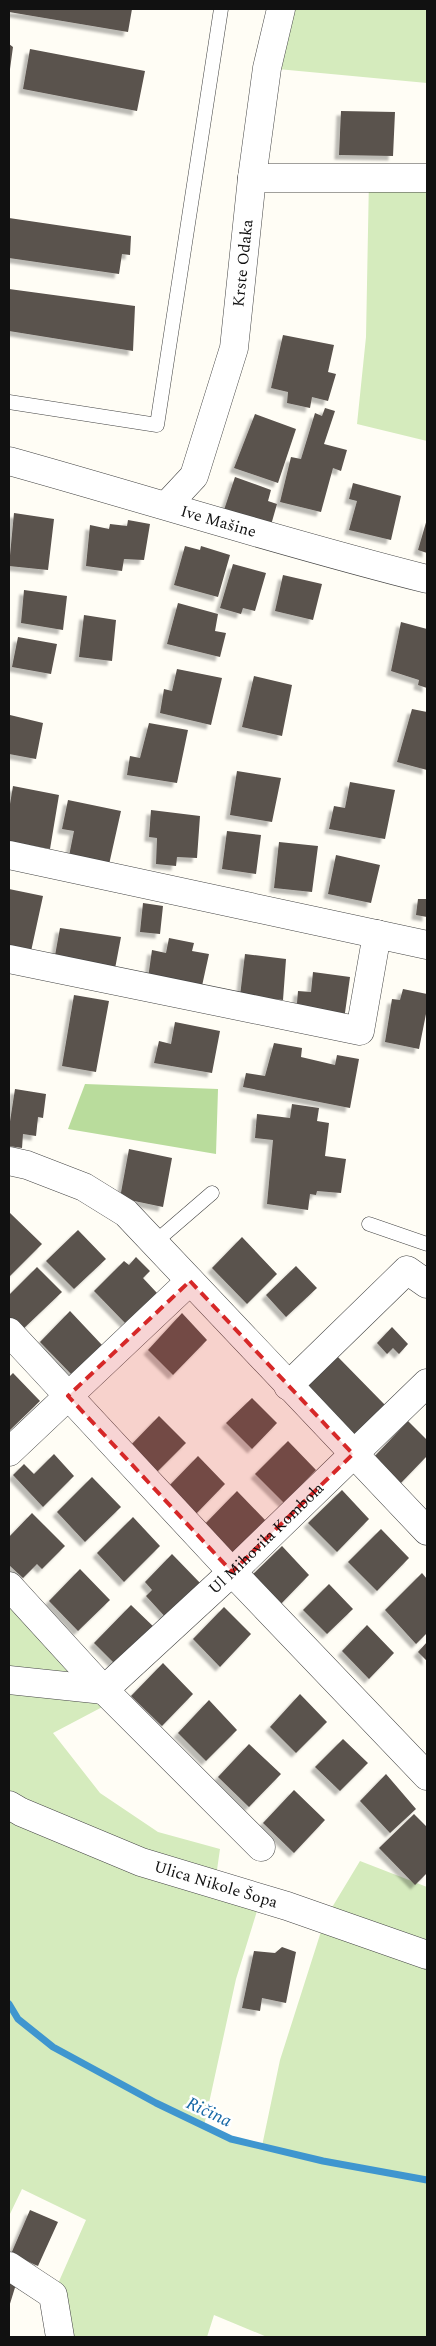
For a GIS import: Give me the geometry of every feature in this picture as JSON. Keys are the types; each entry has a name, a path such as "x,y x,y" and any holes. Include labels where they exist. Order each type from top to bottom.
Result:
{"street":[{"name":"Krste Odaka","path":"167,505 194,476 234,348 252,178 267,68 281,9"},
{"path":"252,178 427,178"},
{"name":"Ive Mašine","path":"9,461 167,505 304,548 427,579"},
{"path":"9,856 427,945"},
{"path":"9,959 360,1030 377,934"},
{"path":"9,1161 27,1165 84,1187 126,1213 288,1386 427,1530"},
{"path":"288,1386 408,1270 427,1284"},
{"path":"9,1452 190,1281"},
{"path":"9,1332 232,1572 427,1776"},
{"name":"Ul Mihovila Kombola","path":"104,1690 232,1572 427,1383"},
{"path":"9,1586 104,1690 260,1846"},
{"path":"9,1680 104,1690"},
{"name":"Ulica Nikole Šopa","path":"9,1805 20,1812 141,1862 287,1906 427,1955"},
{"path":"9,2266 53,2295 60,2337"}],"lane":[{"path":"9,402 157,425 221,9"},
{"path":"154,1243 212,1193"},
{"path":"369,1224 427,1244"}],"highlighted area":[{"path":"190,1281 353,1454 232,1572 68,1396"}],"green space":[{"path":"281,9 427,9 427,83 267,68"},
{"path":"369,178 427,178 427,441 357,424 366,337"},
{"path":"85,1084 218,1089 216,1154 68,1129"},
{"path":"9,1586 108,1704 53,1733 100,1793 158,1832 220,1849 215,1884 261,1898 236,1979 204,2126 231,2139 262,2146 280,2060 325,1919 360,1861 427,1887 427,2337 267,2337 214,2315 207,2337 60,2337 53,2295 86,2220 22,2189 9,2216"}],"building":[{"path":"9,9 132,9 128,32 9,12"},
{"path":"9,44 13,47 10,69 9,69"},
{"path":"30,49 145,71 137,111 23,89"},
{"path":"341,111 395,112 393,156 339,155"},
{"path":"9,218 131,236 130,255 122,254 119,274 9,258"},
{"path":"9,289 135,306 133,351 9,331"},
{"path":"283,335 334,345 328,372 336,374 328,401 312,397 310,408 287,403 288,392 271,388"},
{"path":"325,408 335,411 324,444 347,450 341,471 333,468 321,512 280,502 291,457 301,459 315,413 322,416"},
{"path":"255,414 296,429 278,483 234,468"},
{"path":"235,477 271,490 268,501 277,504 269,532 222,516"},
{"path":"353,483 401,496 391,540 349,530 357,501 349,499"},
{"path":"14,513 54,519 48,570 9,566"},
{"path":"427,519 427,553 418,550"},
{"path":"128,520 150,524 144,560 124,559 122,571 86,566 90,525 109,529 110,524 127,526"},
{"path":"185,546 200,550 201,546 230,555 218,597 174,585"},
{"path":"233,564 266,573 255,611 243,608 241,614 220,608"},
{"path":"283,575 322,584 313,620 275,611"},
{"path":"24,590 67,596 63,630 21,623"},
{"path":"178,603 218,614 215,631 226,633 220,657 167,644"},
{"path":"84,615 116,620 112,661 79,657"},
{"path":"401,622 427,629 427,688 418,685 419,680 391,671"},
{"path":"18,637 57,644 51,674 12,667"},
{"path":"177,669 222,678 211,725 160,713 164,689 172,691"},
{"path":"254,676 292,685 282,736 242,727"},
{"path":"412,709 427,712 427,770 397,762"},
{"path":"10,715 43,723 36,759 9,754"},
{"path":"149,723 188,730 177,783 127,775 130,756 140,758"},
{"path":"237,771 281,778 272,822 230,815"},
{"path":"350,782 395,790 385,839 329,829 334,806 345,808"},
{"path":"13,786 59,795 50,849 9,841 9,810"},
{"path":"68,800 121,811 108,869 68,861 74,831 62,829"},
{"path":"151,810 200,816 197,858 177,857 176,866 156,864 157,838 149,837"},
{"path":"227,831 261,835 256,874 222,869"},
{"path":"279,842 318,846 312,892 274,888"},
{"path":"336,855 380,865 371,903 328,894"},
{"path":"9,889 43,896 30,956 9,952"},
{"path":"418,899 427,899 427,917 416,915"},
{"path":"143,903 163,906 160,934 140,932"},
{"path":"60,928 121,937 114,974 54,961"},
{"path":"169,938 194,943 192,951 209,954 200,995 147,985 152,950 166,953"},
{"path":"245,954 286,959 283,1000 240,996"},
{"path":"313,972 350,977 344,1020 296,1015 298,991 311,992"},
{"path":"403,989 427,994 427,1009 419,1049 385,1042 392,999 400,1000"},
{"path":"74,995 109,1001 96,1072 62,1066"},
{"path":"175,1022 220,1031 212,1073 154,1063 159,1041 171,1044"},
{"path":"274,1043 302,1048 301,1057 335,1065 337,1055 359,1059 350,1108 243,1087 246,1073 265,1076"},
{"path":"15,1089 46,1094 43,1118 38,1117 36,1136 23,1134 22,1148 9,1146 9,1128"},
{"path":"292,1104 319,1108 317,1121 329,1123 325,1156 346,1159 341,1193 317,1191 316,1195 310,1194 308,1210 267,1204 273,1140 255,1138 257,1114 290,1118"},
{"path":"129,1149 172,1158 163,1207 120,1198"},
{"path":"9,1212 42,1244 9,1277"},
{"path":"78,1230 106,1259 74,1289 46,1261"},
{"path":"242,1237 277,1274 247,1304 212,1268"},
{"path":"136,1257 150,1271 143,1278 157,1293 126,1324 94,1291 124,1261 129,1265"},
{"path":"296,1266 317,1288 286,1317 266,1295"},
{"path":"37,1267 62,1292 21,1331 9,1319 9,1295"},
{"path":"70,1311 102,1345 72,1375 40,1342"},
{"path":"182,1313 207,1340 173,1375 148,1350"},
{"path":"392,1327 408,1344 399,1354 393,1348 387,1354 377,1343"},
{"path":"337,1356 385,1405 353,1440 304,1390"},
{"path":"13,1373 40,1401 9,1431 9,1377"},
{"path":"252,1398 277,1423 252,1449 226,1423"},
{"path":"159,1416 186,1443 153,1476 127,1449"},
{"path":"408,1421 427,1440 427,1456 400,1484 373,1458"},
{"path":"288,1441 316,1470 284,1503 255,1474"},
{"path":"54,1454 74,1476 43,1507 13,1475 24,1464 34,1474"},
{"path":"198,1456 225,1484 193,1517 166,1489"},
{"path":"92,1477 121,1507 85,1542 57,1512"},
{"path":"342,1490 369,1519 337,1552 308,1523"},
{"path":"237,1491 266,1521 231,1555 203,1526"},
{"path":"32,1513 65,1546 42,1569 37,1564 23,1578 9,1565 9,1537"},
{"path":"133,1517 160,1546 124,1582 97,1553"},
{"path":"381,1529 409,1558 377,1591 348,1562"},
{"path":"282,1546 309,1575 277,1608 248,1579"},
{"path":"172,1554 203,1586 169,1621 146,1596 152,1590 145,1582"},
{"path":"80,1569 110,1600 78,1631 49,1601"},
{"path":"422,1573 427,1579 427,1633 416,1644 385,1610"},
{"path":"329,1584 353,1609 327,1634 303,1610"},
{"path":"131,1605 157,1630 119,1668 94,1643"},
{"path":"224,1607 251,1634 220,1667 193,1639"},
{"path":"367,1625 394,1653 369,1679 342,1651"},
{"path":"427,1642 427,1661 418,1652"},
{"path":"163,1663 193,1694 162,1726 131,1696"},
{"path":"300,1694 327,1722 296,1753 270,1727"},
{"path":"209,1700 237,1730 206,1761 178,1733"},
{"path":"343,1739 368,1763 340,1791 315,1767"},
{"path":"249,1744 281,1774 249,1807 218,1777"},
{"path":"386,1774 416,1809 390,1833 360,1801"},
{"path":"294,1790 325,1820 294,1853 263,1823"},
{"path":"414,1814 427,1827 427,1873 415,1885 379,1848"},
{"path":"282,1947 296,1952 286,2003 262,1998 260,2011 242,2008 254,1951 275,1953"},
{"path":"30,2210 58,2222 38,2266 11,2254"},
{"path":"9,2277 17,2281 9,2307"}],"waterway":[{"name":"Ričina","path":"9,2004 18,2019 53,2047 156,2103 231,2139 323,2161 427,2180"}]}
